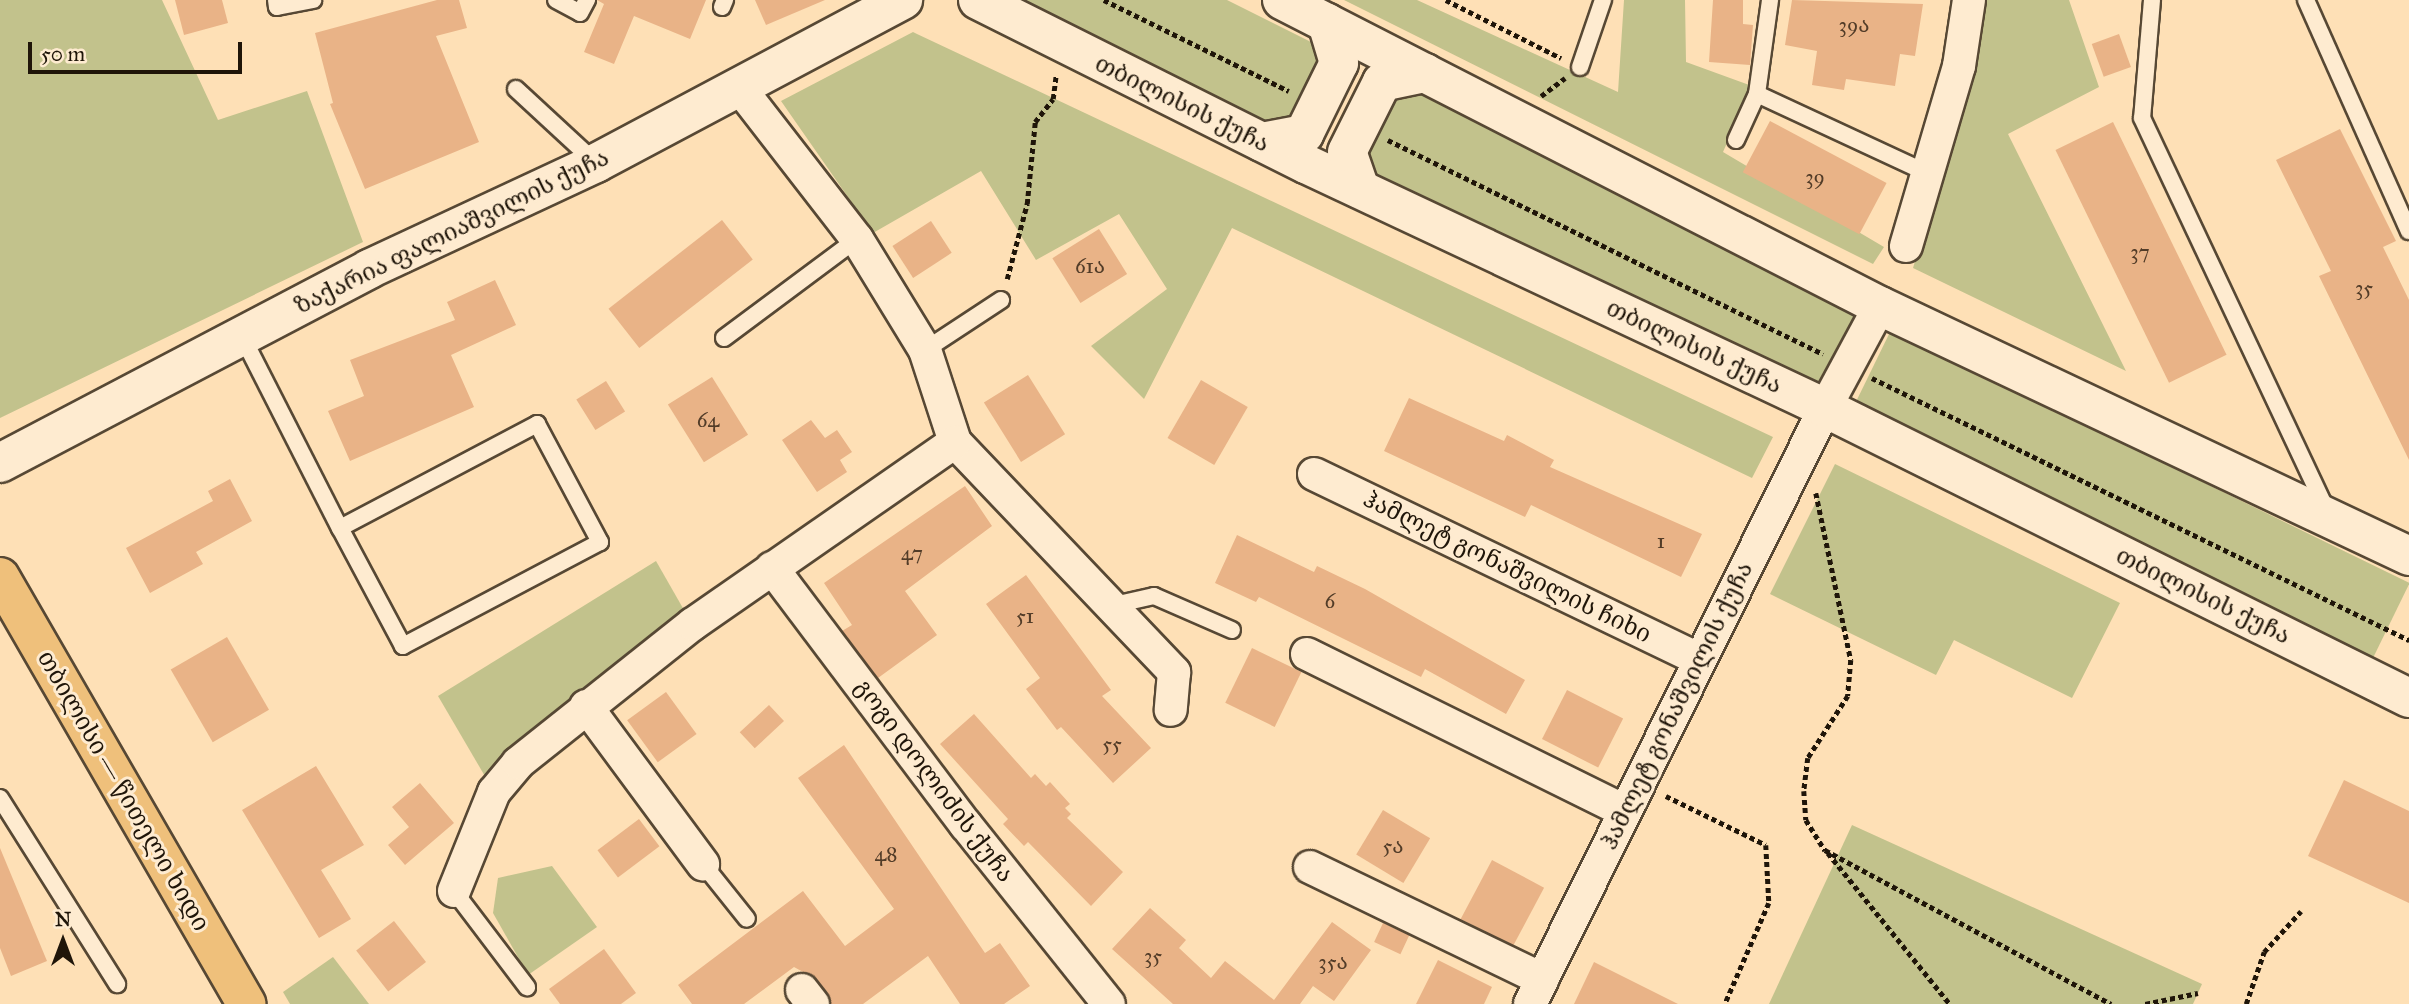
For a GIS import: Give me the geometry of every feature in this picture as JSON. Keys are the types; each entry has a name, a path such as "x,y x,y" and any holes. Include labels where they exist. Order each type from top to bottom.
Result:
{"highway":[{"name":"თბილისი — წითელი ხიდი","path":"0,577 247,1004"}],"main road":[{"name":"ზაქარია ფალიაშვილის ქუჩა","path":"0,463 369,269 596,163 903,0"},
{"name":"თბილისის ქუჩა","path":"978,0 1074,51 1262,142 1825,408 2409,698"},
{"path":"1282,0 1880,306 2409,556"},
{"path":"1262,142 1304,134 1339,63 1327,23"},
{"path":"1360,189 1347,152 1382,82 1425,73"}],"street":[{"path":"1906,246 1959,66 1969,0"},
{"path":"739,88 857,239 925,350 955,442 1114,605 1174,672 1171,710"},
{"name":"ჰამლეტ გონაშვილის ქუჩა","path":"1536,991 1825,408 1880,306"},
{"path":"454,891 494,792 518,763 586,706 772,568 955,442"},
{"name":"ჰამლეტ გონაშვილის ჩიხი","path":"1314,474 1700,660"},
{"name":"გოგი დოლიძის ქუჩა","path":"772,568 1096,1000"},
{"path":"1307,654 1625,811"},
{"path":"586,706 703,864"},
{"path":"1310,867 1536,991"}],"lane":[{"path":"276,0 277,7 313,0"},
{"path":"556,0 580,13 587,0"},
{"path":"1580,67 1603,0"},
{"path":"1736,139 1757,94 1770,0"},
{"path":"2152,0 2142,118 2329,518"},
{"path":"2306,0 2409,231"},
{"path":"516,89 596,163"},
{"path":"1757,94 1929,174"},
{"path":"724,338 857,239"},
{"path":"925,350 1001,300"},
{"path":"242,337 340,528 402,646 600,542 537,424 340,528"},
{"path":"1114,605 1154,596 1232,630"},
{"path":"0,798 117,985"},
{"path":"703,864 747,919"},
{"path":"454,891 527,987"}],"path":[{"path":"1104,0 1319,106"},
{"path":"1446,0 1580,67 1538,98 1526,124"},
{"path":"1001,300 1027,204 1035,122 1052,99 1052,80 1074,51"},
{"path":"1359,125 2409,640"},
{"path":"1807,444 1833,588 1851,660 1848,696 1808,758 1806,820 1825,850 1950,1004"},
{"path":"1640,782 1766,845 1769,903 1725,1004"},
{"path":"1825,850 2111,1004"},
{"path":"2246,1004 2264,952 2301,911"},
{"path":"2145,1004 2197,993"}],"green space":[{"path":"0,0 162,0 218,120 307,91 363,242 0,418"},
{"path":"1010,0 1227,0 1311,42 1321,65 1293,122 1262,122"},
{"path":"1344,0 1417,0 1618,92 1624,0 1685,0 1686,62 1752,86 1723,152 1884,247 1873,264"},
{"path":"1982,0 2069,0 2099,87 2008,134 2126,371 1913,268 1971,76"},
{"path":"913,32 1773,437 1752,478 1232,228 1144,399 1091,346 1167,289 1119,214 1036,260 981,171 873,233 781,101"},
{"path":"1419,90 1858,314 1815,389 1375,176 1363,156 1396,95"},
{"path":"1891,330 2409,583 2372,660 1853,407"},
{"path":"1835,464 2120,603 2072,698 1954,640 1936,675 1770,594"},
{"path":"656,561 688,617 486,778 438,696"},
{"path":"1852,825 2202,984 2193,1004 1769,1004"},
{"path":"552,866 597,927 528,975 493,913 498,878"},
{"path":"333,957 369,1004 290,1004 283,992"}],"building":[{"path":"175,0 222,0 228,23 184,35"},
{"path":"437,0 459,0 467,28 436,36 479,142 365,189 330,104 333,103 315,33"},
{"path":"597,0 706,0 690,39 634,16 614,64 584,52 604,4"},
{"path":"755,0 825,0 766,25"},
{"path":"1713,0 1743,0 1743,24 1753,25 1750,65 1709,62"},
{"path":"1792,0 1923,4 1915,56 1900,54 1895,86 1846,79 1844,90 1812,85 1817,51 1785,45"},
{"path":"2119,34 2131,67 2104,77 2092,44"},
{"path":"1770,121 1887,183 1859,234 1743,172"},
{"path":"2113,122 2227,355 2169,383 2055,150"},
{"path":"2340,129 2396,241 2383,247 2409,300 2409,460 2319,276 2331,271 2276,160"},
{"path":"722,220 753,259 639,348 609,309"},
{"path":"931,221 952,253 913,278 892,246"},
{"path":"1099,229 1127,274 1080,303 1052,258"},
{"path":"495,280 516,325 451,355 474,407 350,461 328,411 364,396 350,360 455,320 447,302"},
{"path":"1028,375 1065,434 1021,462 984,403"},
{"path":"712,377 748,435 704,462 668,405"},
{"path":"1201,380 1248,407 1214,465 1168,438"},
{"path":"606,381 625,412 595,430 576,400"},
{"path":"1409,398 1504,441 1507,435 1554,460 1550,467 1702,534 1681,577 1531,505 1525,517 1384,451"},
{"path":"811,420 825,438 837,430 852,452 840,460 847,472 817,492 782,440"},
{"path":"230,479 252,521 196,552 203,564 150,593 126,548 213,501 208,491"},
{"path":"965,486 992,526 905,591 937,635 878,678 842,631 852,625 824,583"},
{"path":"1237,535 1314,572 1317,566 1365,589 1525,680 1506,714 1425,669 1421,677 1259,597 1256,602 1215,583"},
{"path":"1026,575 1111,690 1102,696 1151,748 1113,783 1061,727 1057,730 1026,689 1040,678 986,604"},
{"path":"227,637 269,710 213,742 171,670"},
{"path":"1252,648 1301,672 1275,727 1225,703"},
{"path":"1567,690 1623,719 1598,768 1542,739"},
{"path":"666,692 697,734 658,762 627,720"},
{"path":"769,705 784,721 755,748 740,732"},
{"path":"974,714 1031,778 1035,774 1046,786 1050,782 1070,804 1065,808 1071,814 1067,818 1123,872 1091,906 1028,842 1024,846 1003,824 1008,819 940,744"},
{"path":"844,745 985,953 1000,943 1030,986 1004,1004 960,1004 928,956 863,1004 831,1004 816,979 794,967 744,1004 692,1004 678,985 803,891 845,946 894,909 798,778"},
{"path":"316,766 364,845 321,870 351,919 319,938 242,810"},
{"path":"2344,780 2409,811 2409,903 2308,856"},
{"path":"420,783 454,823 405,865 388,845 409,827 392,807"},
{"path":"1383,810 1430,838 1403,883 1356,855"},
{"path":"639,819 659,846 618,877 597,850"},
{"path":"0,848 47,961 11,976 0,948"},
{"path":"1492,860 1544,888 1513,947 1461,919"},
{"path":"1150,908 1186,940 1179,948 1211,978 1225,961 1274,1000 1332,922 1371,950 1334,1001 1313,986 1300,1004 1173,1004 1112,949"},
{"path":"394,921 426,962 388,992 356,951"},
{"path":"1383,923 1409,935 1400,954 1374,942"},
{"path":"604,949 636,993 621,1004 560,1004 549,989"},
{"path":"1438,960 1492,987 1484,1004 1416,1004"},
{"path":"1594,962 1678,1004 1574,1004"}]}
